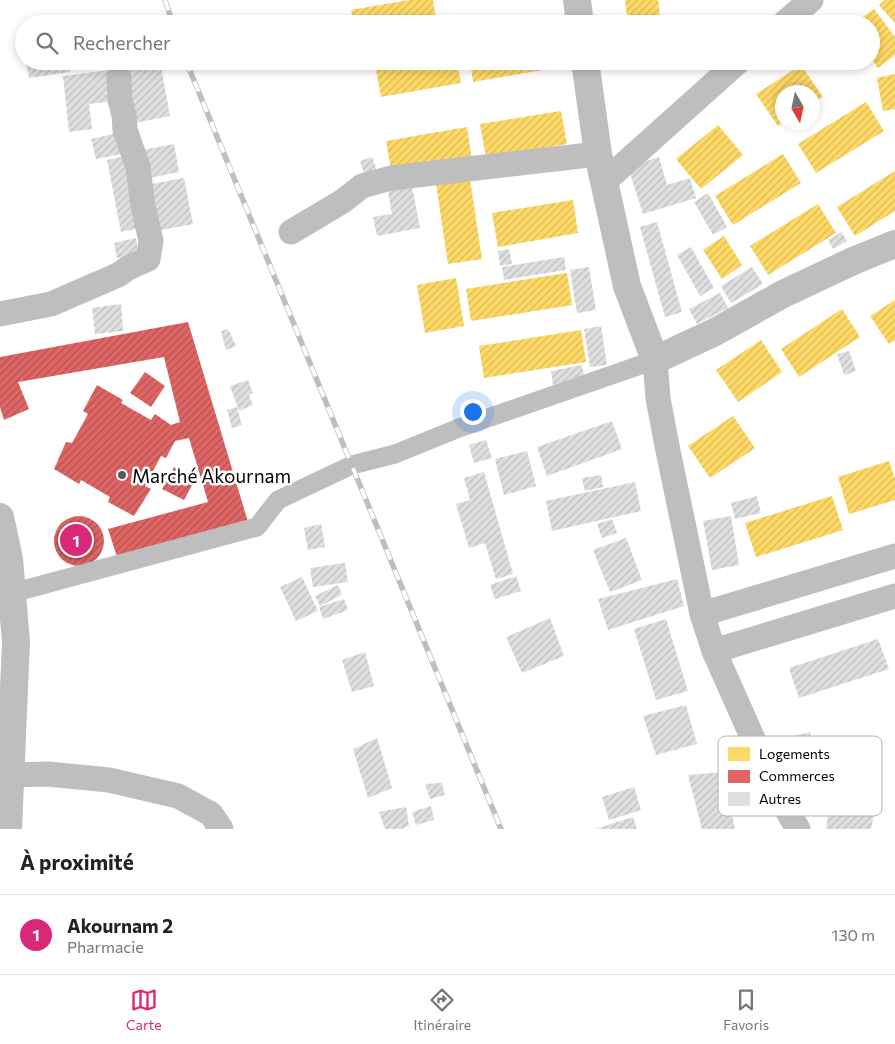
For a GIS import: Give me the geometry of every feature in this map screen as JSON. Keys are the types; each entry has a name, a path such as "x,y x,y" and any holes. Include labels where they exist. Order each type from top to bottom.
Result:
{"street":[{"path":"577,0 579,15"},
{"path":"586,70 598,154 626,286 655,360 658,398 666,446 702,614 714,651 752,736"},
{"path":"604,182 729,70"},
{"path":"0,314 51,304 118,275 148,259 151,241 143,206 138,167 125,130 118,78"},
{"path":"291,232 343,201 362,186 390,178 598,154"},
{"path":"12,593 257,526 278,500 352,465 396,454 459,428 655,360 715,332 783,294 853,261 895,244"},
{"path":"0,517 9,559 16,642 6,719 10,775 8,829"},
{"path":"702,614 895,556"},
{"path":"714,651 895,596"},
{"path":"10,775 48,774 109,780 178,796 211,814 221,829"},
{"path":"791,816 798,829"}],"building: Logements":[{"path":"409,0 433,0 436,15 352,15 351,10"},
{"path":"625,0 658,0 660,15 627,15"},
{"path":"885,0 895,0 895,23 879,5"},
{"path":"874,9 878,15 866,15"},
{"path":"880,17 895,37 895,55 880,66"},
{"path":"376,70 459,70 461,83 381,97"},
{"path":"471,70 542,70 473,82"},
{"path":"793,70 804,70 815,85 775,85 775,122 756,94"},
{"path":"895,74 895,109 883,111 877,78"},
{"path":"866,102 884,131 816,173 798,144"},
{"path":"561,111 567,144 486,158 480,124"},
{"path":"718,125 743,155 701,189 676,159"},
{"path":"467,127 472,160 392,174 386,141"},
{"path":"783,154 801,183 733,225 715,196"},
{"path":"895,171 895,211 855,236 837,207"},
{"path":"470,179 482,259 448,264 436,184"},
{"path":"573,200 578,233 498,247 492,213"},
{"path":"818,204 836,233 768,275 750,246"},
{"path":"724,236 742,265 722,279 703,250"},
{"path":"567,273 572,305 471,321 466,289"},
{"path":"456,278 464,326 425,333 417,285"},
{"path":"895,300 895,340 889,344 870,316"},
{"path":"842,309 860,337 799,377 781,349"},
{"path":"581,330 586,362 484,378 479,346"},
{"path":"761,340 782,372 738,402 716,370"},
{"path":"733,416 755,448 710,478 688,446"},
{"path":"889,461 895,479 895,500 849,514 838,477"},
{"path":"832,496 843,530 756,557 745,523"}],"building: Commerces":[{"path":"188,322 248,522 117,557 108,529 208,502 189,438 175,441 166,458 161,456 145,486 151,489 134,516 108,502 110,497 81,480 79,484 54,469 66,442 72,443 88,414 83,411 97,385 123,400 121,403 151,420 155,414 171,425 180,422 164,357 18,382 29,409 4,420 0,407 0,357"},
{"path":"145,372 165,386 151,407 130,393"},
{"path":"174,467 196,478 184,500 162,489"},
{"path":"79,516 88,518 99,527 104,541 102,550 93,561 79,566 70,564 59,555 54,541 56,532 65,521"}],"building: Autres":[{"path":"28,70 70,70 70,72 29,78"},
{"path":"111,70 115,101 89,104 92,129 69,132 63,76"},
{"path":"124,70 161,70 170,116 134,123"},
{"path":"121,132 126,153 96,159 91,139"},
{"path":"174,144 179,172 149,178 143,150"},
{"path":"130,155 144,227 121,232 107,160"},
{"path":"372,157 378,174 366,179 360,161"},
{"path":"659,157 667,185 690,178 696,198 643,214 628,167"},
{"path":"184,178 193,224 156,231 146,185"},
{"path":"411,181 420,228 377,236 373,217 392,214 387,185"},
{"path":"708,193 727,227 713,235 694,202"},
{"path":"657,222 682,312 665,317 640,227"},
{"path":"842,232 847,241 833,249 828,240"},
{"path":"136,238 139,254 117,258 114,243"},
{"path":"691,247 714,288 700,296 677,255"},
{"path":"509,249 512,264 500,266 498,251"},
{"path":"564,257 566,270 504,280 502,267"},
{"path":"589,267 596,310 577,313 570,270"},
{"path":"752,267 763,284 731,303 721,286"},
{"path":"720,293 728,308 697,324 689,309"},
{"path":"121,304 123,331 95,334 92,308"},
{"path":"601,326 607,365 590,367 584,329"},
{"path":"228,329 236,346 226,350 221,331"},
{"path":"849,351 856,371 844,375 837,354"},
{"path":"582,365 585,379 553,385 551,371"},
{"path":"248,380 253,393 249,395 253,405 239,411 230,386"},
{"path":"237,407 242,425 232,428 227,410"},
{"path":"612,421 622,449 547,476 537,447"},
{"path":"486,440 492,458 474,463 469,445"},
{"path":"527,451 536,486 504,495 495,459"},
{"path":"484,472 513,574 496,579 485,543 469,548 456,504 470,500 464,478"},
{"path":"601,475 603,487 585,491 582,478"},
{"path":"635,482 641,511 552,531 546,501"},
{"path":"757,496 761,513 735,519 731,503"},
{"path":"731,516 739,565 712,570 703,521"},
{"path":"612,519 617,533 602,538 597,524"},
{"path":"321,524 325,547 308,550 304,528"},
{"path":"626,538 642,580 610,592 593,550"},
{"path":"345,563 348,582 313,587 310,568"},
{"path":"516,576 521,591 495,599 490,585"},
{"path":"302,577 318,611 296,621 280,587"},
{"path":"677,579 684,606 608,630 598,599"},
{"path":"338,585 342,595 320,606 315,596"},
{"path":"344,599 348,610 323,619 319,607"},
{"path":"550,618 564,656 522,673 506,637"},
{"path":"666,619 688,691 656,700 634,629"},
{"path":"878,639 889,669 799,698 789,668"},
{"path":"365,652 374,686 352,692 342,660"},
{"path":"686,705 697,744 656,755 643,716"},
{"path":"810,732 811,736 794,736"},
{"path":"377,738 392,788 368,798 353,749"},
{"path":"718,772 718,816 732,816 735,829 702,829 688,775"},
{"path":"442,783 445,795 430,799 425,784"},
{"path":"634,787 641,810 609,820 602,797"},
{"path":"431,806 434,820 416,825 412,812"},
{"path":"406,807 409,826 401,829 385,829 379,812"},
{"path":"828,816 874,816 871,829 826,829"},
{"path":"633,817 637,829 596,829"}],"railway":[{"path":"165,0 170,15"},
{"path":"190,70 501,829"}],"place":[{"name":"Marché Akournam","path":"122,475"},
{"name":"Akournam 2","path":"76,540"}]}
